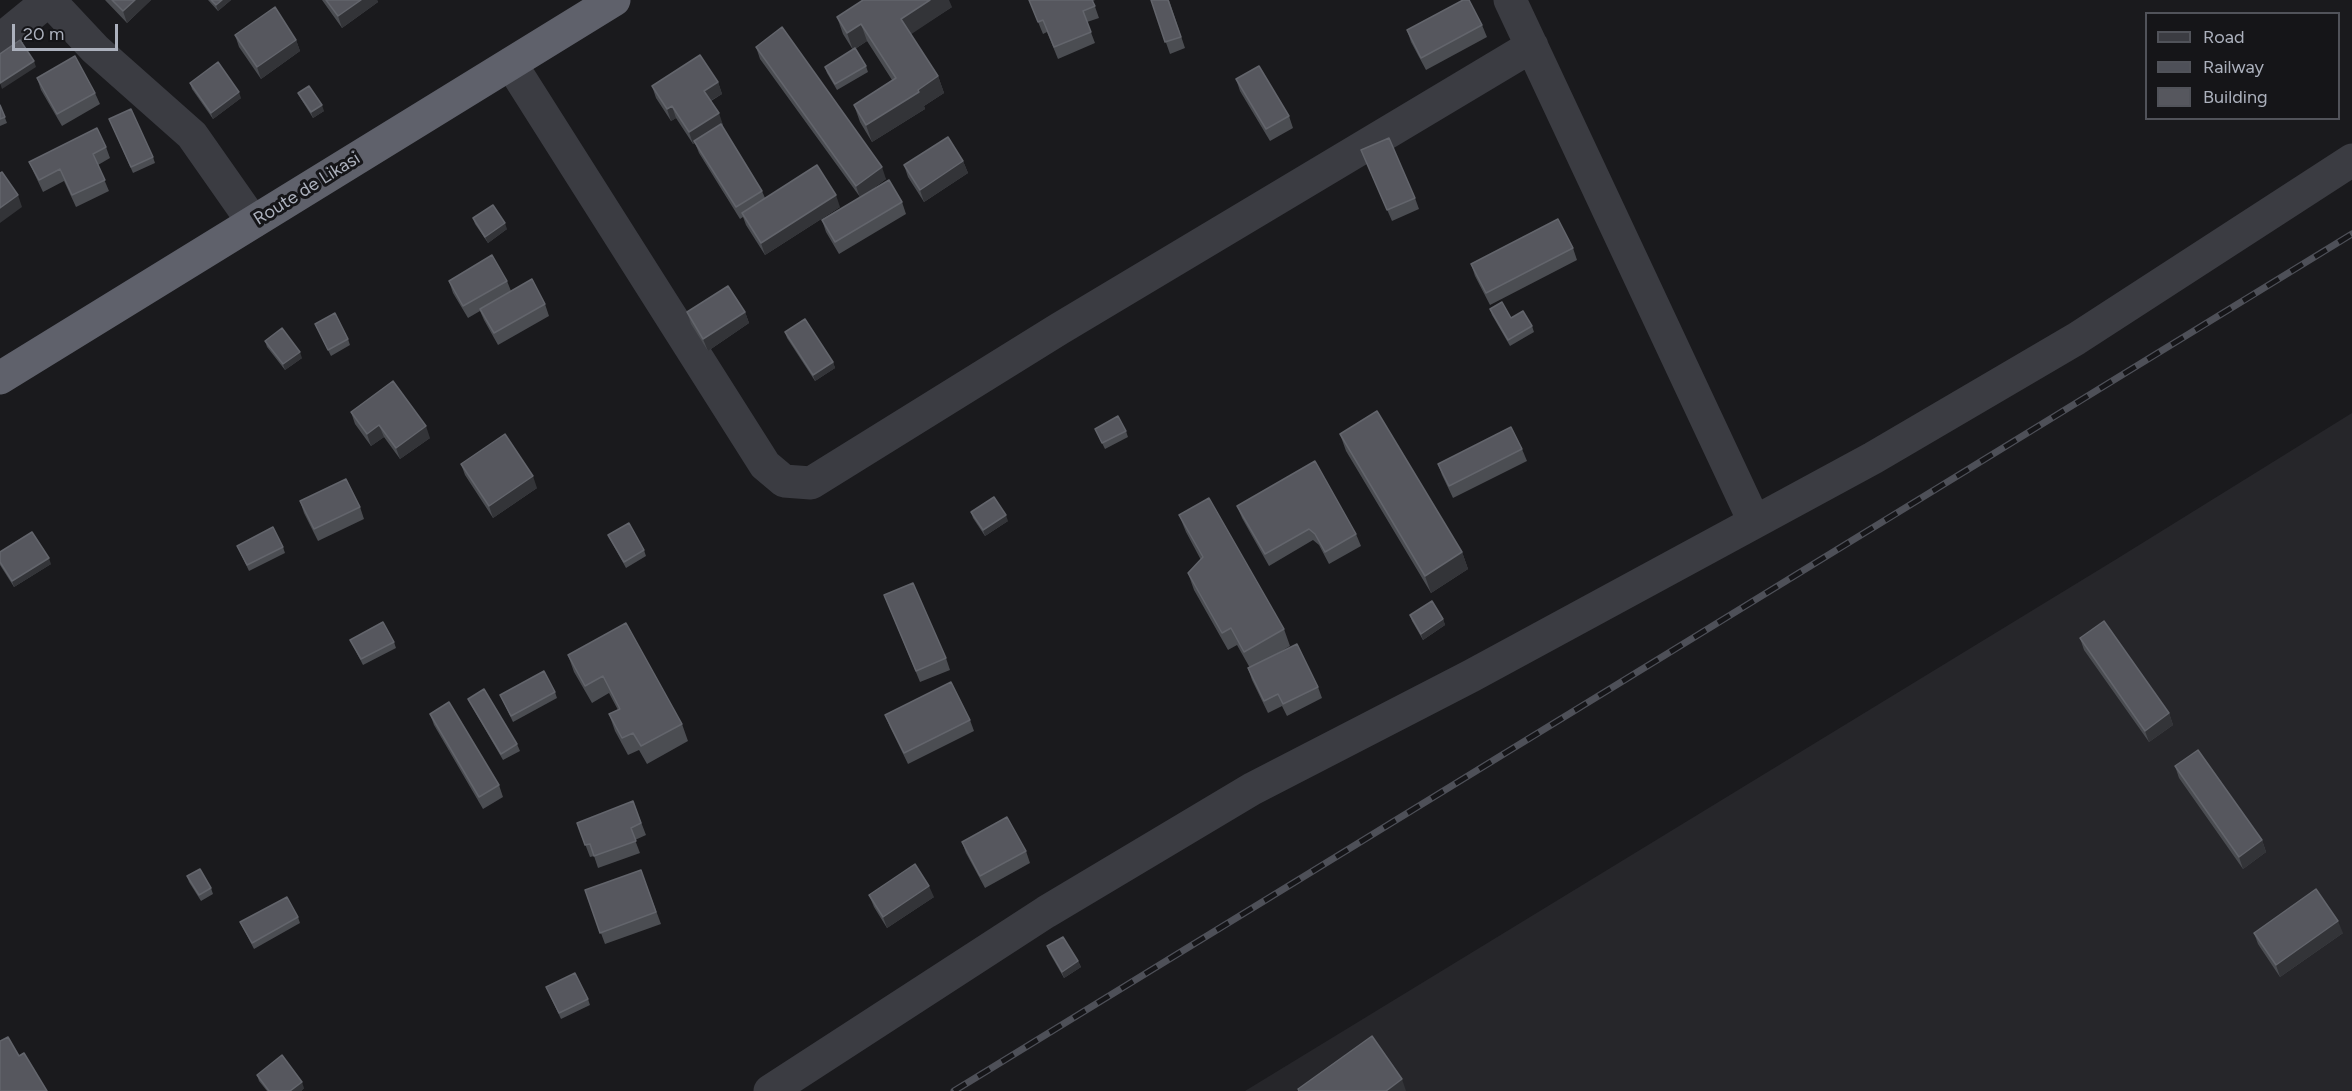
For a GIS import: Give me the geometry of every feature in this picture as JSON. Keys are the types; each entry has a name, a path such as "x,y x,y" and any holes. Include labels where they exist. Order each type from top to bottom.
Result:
{"highway":[{"name":"Route de Likasi","path":"0,378 615,0"}],"street":[{"path":"0,40 49,0 95,49 192,135 253,222"},
{"path":"1510,0 1754,521"},
{"path":"511,64 765,465 784,481 811,483 1059,329 1532,46"},
{"path":"770,1091 1046,912 1252,789 1471,676 1873,458 2076,339 2352,160"}],"shaded area":[{"path":"2352,413 2352,1091 1245,1091 2115,560"}],"building":[{"path":"112,0 135,0 123,11"},
{"path":"211,0 222,0 216,5"},
{"path":"326,0 361,0 338,16"},
{"path":"863,0 930,0 901,19 938,76 918,90 919,92 866,125 854,105 896,78 861,24 847,33 837,17"},
{"path":"1029,0 1092,0 1095,6 1083,11 1091,32 1054,47 1043,20 1038,22"},
{"path":"1151,0 1168,0 1181,37 1165,42"},
{"path":"1463,0 1469,0 1482,25 1421,58 1407,30"},
{"path":"275,7 296,40 257,67 235,35"},
{"path":"782,27 882,167 856,186 756,47"},
{"path":"20,40 34,61 0,83 0,54"},
{"path":"855,48 866,66 835,84 825,67"},
{"path":"700,55 718,82 704,91 719,113 689,132 672,106 667,109 652,86"},
{"path":"75,56 95,93 57,114 37,78"},
{"path":"218,62 239,92 211,113 190,83"},
{"path":"1259,66 1289,116 1266,129 1236,79"},
{"path":"309,86 322,105 311,112 298,93"},
{"path":"0,105 5,117 0,119"},
{"path":"131,109 153,157 131,167 109,119"},
{"path":"721,124 762,191 736,207 694,141"},
{"path":"97,128 106,147 93,154 105,180 72,195 60,169 39,180 29,162"},
{"path":"948,137 963,161 920,190 904,165"},
{"path":"1389,138 1415,198 1387,210 1361,150"},
{"path":"817,165 836,195 761,243 742,213"},
{"path":"2,172 18,195 0,208 0,173"},
{"path":"889,180 902,202 835,242 822,220"},
{"path":"493,205 505,223 485,237 473,218"},
{"path":"1558,219 1573,248 1486,293 1471,264"},
{"path":"492,255 507,281 463,306 449,281"},
{"path":"532,279 545,304 494,333 480,309"},
{"path":"728,286 745,312 703,339 687,312"},
{"path":"1502,302 1511,318 1523,311 1532,326 1508,340 1490,309"},
{"path":"335,313 348,339 328,350 315,324"},
{"path":"805,319 833,362 813,375 785,332"},
{"path":"282,328 300,352 283,364 265,341"},
{"path":"393,381 426,426 396,448 379,425 367,434 351,412"},
{"path":"1377,411 1462,552 1425,576 1340,434"},
{"path":"1118,416 1126,431 1102,443 1095,429"},
{"path":"1511,427 1522,449 1449,486 1438,464"},
{"path":"505,434 533,476 489,506 461,464"},
{"path":"1315,461 1356,534 1325,552 1315,534 1309,529 1265,554 1237,506"},
{"path":"346,479 360,507 314,529 300,501"},
{"path":"994,497 1006,515 983,530 971,512"},
{"path":"1209,498 1284,629 1244,652 1231,628 1222,633 1188,573 1203,557 1179,515"},
{"path":"629,523 644,550 624,562 608,535"},
{"path":"273,527 283,547 247,565 237,546"},
{"path":"32,532 49,558 12,581 0,562 0,552"},
{"path":"913,583 946,658 916,671 884,595"},
{"path":"1432,601 1443,619 1421,634 1410,615"},
{"path":"2104,621 2169,713 2145,731 2080,638"},
{"path":"383,622 394,642 361,659 350,640"},
{"path":"626,623 682,724 641,746 633,733 622,738 609,714 620,709 603,676 585,686 568,655"},
{"path":"1297,644 1318,687 1283,704 1278,694 1264,701 1248,668"},
{"path":"544,671 555,692 511,716 500,695"},
{"path":"951,682 970,720 904,753 885,715"},
{"path":"484,689 517,744 501,754 468,699"},
{"path":"449,702 499,785 479,797 430,714"},
{"path":"2198,750 2262,840 2239,857 2175,766"},
{"path":"633,801 641,823 631,828 636,841 594,856 590,844 585,845 577,823"},
{"path":"1007,817 1026,851 980,876 962,842"},
{"path":"915,864 929,886 883,917 869,895"},
{"path":"200,869 211,888 199,895 187,876"},
{"path":"641,870 656,912 600,933 585,890"},
{"path":"2316,889 2338,921 2276,965 2254,933"},
{"path":"287,897 298,917 252,943 240,922"},
{"path":"1063,937 1078,961 1062,972 1047,946"},
{"path":"575,973 588,999 559,1013 546,987"},
{"path":"1372,1036 1402,1079 1386,1091 1299,1091 1298,1089"},
{"path":"8,1037 19,1056 24,1053 47,1091 0,1091 0,1041"},
{"path":"282,1055 302,1082 290,1091 269,1091 257,1075"}],"railway":[{"path":"954,1091 2352,234"}]}
